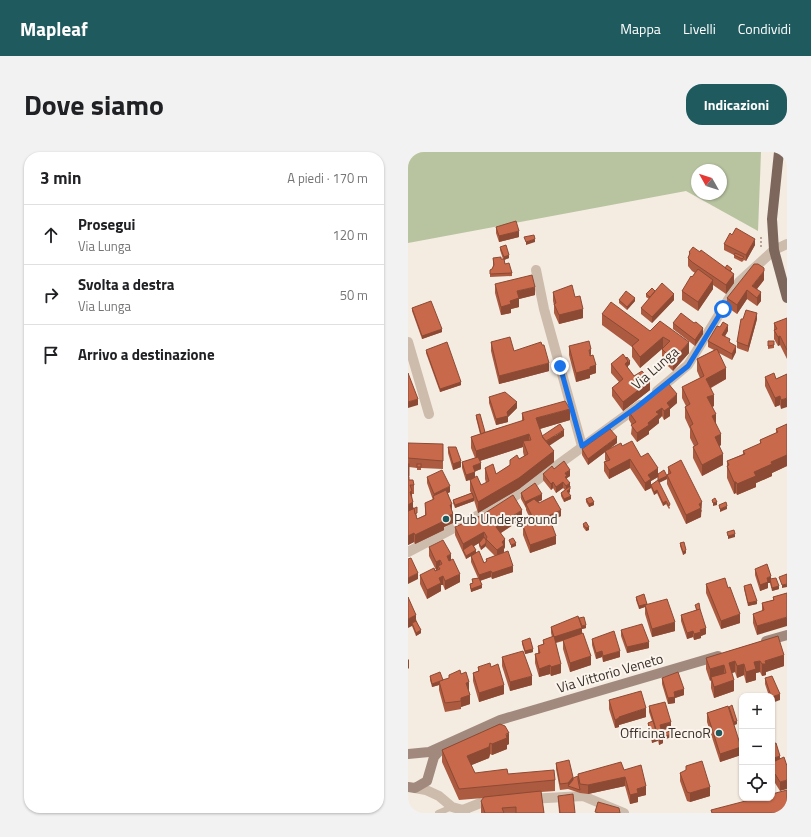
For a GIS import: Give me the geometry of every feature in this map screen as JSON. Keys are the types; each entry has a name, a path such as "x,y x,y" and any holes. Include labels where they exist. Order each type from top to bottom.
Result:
{"main road":[{"path":"779,152 772,219 774,250 787,298"},
{"path":"759,644 787,635"},
{"name":"Via Vittorio Veneto","path":"412,753 429,752 458,737 500,720 729,653"},
{"name":"Via Vittorio Veneto","path":"411,788 427,781 434,757 443,746"},
{"name":"Via Vittorio Veneto","path":"412,753 424,756 429,771"}],"street":[{"name":"Via Lunga","path":"408,552 515,496 637,407 688,366 739,282 774,250 787,244"},
{"path":"536,270 544,309 582,446"},
{"path":"408,342 429,414"},
{"path":"429,771 432,786 439,796 452,807 464,811 483,802 506,801"},
{"path":"411,788 426,790 439,796"},
{"path":"521,800 583,796 624,813"}],"lane":[{"path":"438,813 452,807"}],"path":[{"path":"761,237 761,249"}],"green space":[{"path":"408,152 761,152 758,231 702,200 727,200 727,164 691,164 691,194 686,191 408,243"}],"building":[{"path":"516,221 519,231 499,236 496,227"},
{"path":"736,228 755,239 746,255 724,244 730,233 732,235"},
{"path":"534,235 535,239 526,242 524,237"},
{"path":"506,245 509,255 504,257 500,247"},
{"path":"693,247 700,252 701,250 734,274 726,285 688,258 689,252"},
{"path":"735,253 744,257 742,259 734,255"},
{"path":"501,257 501,259 504,259 505,264 509,263 512,273 490,274 490,270 494,265 493,258"},
{"path":"754,264 758,264 764,268 764,271 752,286 761,292 757,298 747,290 737,305 727,298"},
{"path":"727,265 732,269 730,271 725,268"},
{"path":"698,269 713,280 698,302 682,291 691,276 692,277"},
{"path":"532,275 535,287 517,291 519,298 510,301 511,304 501,307 495,284"},
{"path":"662,283 674,294 652,317 641,308"},
{"path":"572,285 575,297 580,296 583,309 559,315 554,304 556,303 553,292"},
{"path":"652,288 655,291 650,297 646,294"},
{"path":"626,291 635,298 627,307 619,300"},
{"path":"431,301 442,329 422,336 412,308"},
{"path":"611,302 650,331 660,321 689,342 673,360 662,349 670,341 663,337 640,357 632,346 639,340 602,314"},
{"path":"746,310 757,313 748,346 737,342 741,319 743,319"},
{"path":"681,313 703,328 695,340 673,323"},
{"path":"787,318 787,350 780,336 778,337 774,330 777,329 774,323"},
{"path":"723,322 728,325 722,335 730,339 729,342 736,346 732,354 708,341 717,326 720,327"},
{"path":"510,337 514,351 541,342 542,345 544,345 549,363 499,376 491,342"},
{"path":"589,341 591,349 589,350 590,356 593,355 596,365 590,367 590,369 576,373 569,346"},
{"path":"768,341 774,341 774,345 768,346"},
{"path":"447,342 461,382 440,389 426,350"},
{"path":"717,349 726,368 706,379 714,395 707,397 716,414 712,416 721,434 715,437 723,454 702,465 693,447 698,444 690,426 693,424 685,407 690,404 682,387 704,376 697,359"},
{"path":"623,354 628,361 625,364 634,376 642,371 650,381 623,402 612,388 623,379 611,364"},
{"path":"408,373 418,399 408,402"},
{"path":"774,373 776,379 787,374 787,398 781,400 780,396 775,398 765,377"},
{"path":"667,382 677,394 667,403 670,407 664,411 662,408 656,412 659,414 648,423 649,425 637,433 631,425 636,422 629,412"},
{"path":"505,392 517,402 507,412 508,416 496,419 489,397"},
{"path":"565,401 570,409 536,418 543,438 554,451 519,478 478,502 470,480 477,476 481,485 489,481 485,468 493,464 496,474 510,465 510,460 517,455 519,459 528,454 523,441 531,440 529,434 476,451 471,437 524,420 522,413"},
{"path":"480,414 485,432 481,434 476,415"},
{"path":"560,424 564,430 546,441 542,436"},
{"path":"787,424 787,455 754,472 756,476 737,484 734,482 727,466 729,465 727,461 745,454 743,451 761,443 760,440 778,432 776,429"},
{"path":"610,429 617,437 588,459 582,449"},
{"path":"632,441 641,457 648,453 658,468 648,475 651,479 645,483 630,459 609,470 604,462 610,460 605,451 621,443 622,446"},
{"path":"408,443 443,444 443,461 408,458"},
{"path":"448,447 456,447 461,461 453,464"},
{"path":"478,457 481,463 473,466 475,472 466,475 462,462"},
{"path":"681,460 702,502 699,504 701,508 686,515 667,475 671,473 668,467"},
{"path":"564,461 570,470 565,473 567,476 565,477 570,483 566,486 563,482 556,487 553,482 551,484 543,474 552,466 554,469"},
{"path":"409,464 409,476 408,476"},
{"path":"417,464 421,464 421,467 417,467"},
{"path":"442,470 450,486 434,494 427,477"},
{"path":"664,470 667,476 658,480 658,474"},
{"path":"408,477 409,480 413,480 414,485 410,485 412,491 410,492 413,502 408,505"},
{"path":"658,480 670,504 669,506 666,501 663,503 657,490 654,492 651,485"},
{"path":"535,483 542,494 525,502 521,493"},
{"path":"570,486 570,489 567,491 571,496 564,499 561,493"},
{"path":"446,490 452,504 450,505 453,514 443,518 444,521 415,535 414,533 408,536 408,511 414,508 417,519 426,515 425,503 434,499 433,496"},
{"path":"472,493 474,498 455,505 453,500"},
{"path":"513,495 522,510 496,527 505,539 502,542 504,545 497,550 486,539 487,537 484,532 463,544 455,527 482,515"},
{"path":"553,496 561,510 535,522 526,504 534,499 539,503"},
{"path":"591,497 594,502 589,504 586,499"},
{"path":"715,498 717,502 713,503 712,500"},
{"path":"726,502 727,506 720,509 719,505"},
{"path":"417,507 417,513 415,514 414,508"},
{"path":"549,517 556,536 530,545 523,526"},
{"path":"586,522 589,527 586,528 583,524"},
{"path":"734,530 735,534 728,536 727,532"},
{"path":"484,537 486,543 481,547 479,543"},
{"path":"513,538 516,543 511,545 509,540"},
{"path":"443,540 451,554 447,556 449,561 453,559 460,574 445,581 443,576 439,578 441,583 427,590 420,575 434,568 435,571 440,569 438,566 442,564 440,560 436,562 429,547"},
{"path":"684,542 686,550 683,552 680,543"},
{"path":"472,544 476,550 466,556 463,550"},
{"path":"479,551 484,563 487,561 486,559 508,551 513,566 492,573 491,571 479,575 471,556"},
{"path":"411,558 418,573 408,578 408,559"},
{"path":"767,564 771,576 767,578 768,582 760,585 755,569"},
{"path":"787,574 787,584 782,585 779,577"},
{"path":"479,578 482,585 471,589 470,584 473,583 472,579"},
{"path":"725,578 740,614 721,621 706,584"},
{"path":"776,578 779,586 772,588 770,579"},
{"path":"751,584 757,601 748,603 744,586"},
{"path":"787,593 787,617 757,626 753,614 764,610 762,603 774,600 773,597"},
{"path":"644,594 647,604 639,606 636,597"},
{"path":"408,597 416,615 408,619"},
{"path":"667,599 675,622 652,629 645,605"},
{"path":"699,603 700,609 697,610 695,605"},
{"path":"700,609 706,628 700,630 701,632 694,634 693,631 687,633 681,615"},
{"path":"578,616 582,628 554,637 551,627"},
{"path":"584,617 586,625 582,626 579,618"},
{"path":"416,621 421,630 416,633 412,623"},
{"path":"642,624 649,642 627,647 621,630"},
{"path":"614,631 620,651 603,656 602,651 596,653 592,639"},
{"path":"583,633 591,656 570,663 563,640"},
{"path":"554,636 561,664 551,667 550,665 539,669 535,654 540,653 538,646 544,644 543,640"},
{"path":"778,636 784,655 765,661 766,664 762,664 760,661 754,662 756,669 746,672 744,664 737,666 735,661 729,663 734,680 714,687 711,677 726,673 724,665 710,669 706,658"},
{"path":"530,638 533,649 525,651 522,641"},
{"path":"523,651 532,676 510,682 502,657"},
{"path":"490,663 491,667 498,664 504,685 479,693 473,673 479,671 478,667"},
{"path":"460,670 461,674 466,672 469,682 466,683 470,695 461,698 461,701 445,703 439,681 449,678 449,675"},
{"path":"440,672 443,680 432,684 430,676"},
{"path":"678,672 684,689 674,692 675,697 668,698 662,678"},
{"path":"772,676 780,694 775,696 775,693 770,693 765,678"},
{"path":"641,691 646,708 619,717 615,720 609,700"},
{"path":"665,702 671,722 660,725 663,737 659,739 649,706"},
{"path":"732,705 737,721 734,722 729,707"},
{"path":"728,706 739,741 739,748 720,754 707,713"},
{"path":"653,721 658,738 652,739 648,723"},
{"path":"500,724 505,726 509,733 506,734 507,738 492,744 490,743 489,747 467,756 475,773 507,769 508,774 554,770 555,780 459,789 442,750"},
{"path":"672,730 674,733 666,736 665,733"},
{"path":"775,743 780,756 775,758"},
{"path":"784,757 787,766 787,780 780,782 775,774 775,761"},
{"path":"569,760 573,777 568,783 560,784 556,763"},
{"path":"702,761 710,787 690,793 687,792 680,773 686,770 686,766"},
{"path":"621,762 624,770 641,765 646,786 637,789 638,793 630,795 625,777 588,785 580,784 578,774"},
{"path":"578,776 580,790 568,786 573,778"},
{"path":"787,790 787,813 712,813 711,810 746,801 775,801 775,793"},
{"path":"541,791 544,813 516,813 516,807 502,808 504,813 485,813 481,801 484,797"},
{"path":"573,794 575,813 560,813 558,796"},
{"path":"598,802 619,808 620,813 595,812"}],"place":[{"name":"Pub Underground","path":"446,519"},
{"name":"Officina TecnoR","path":"719,733"}],"route":[{"path":"560,366 582,446 637,407 688,366 723,309"}]}
